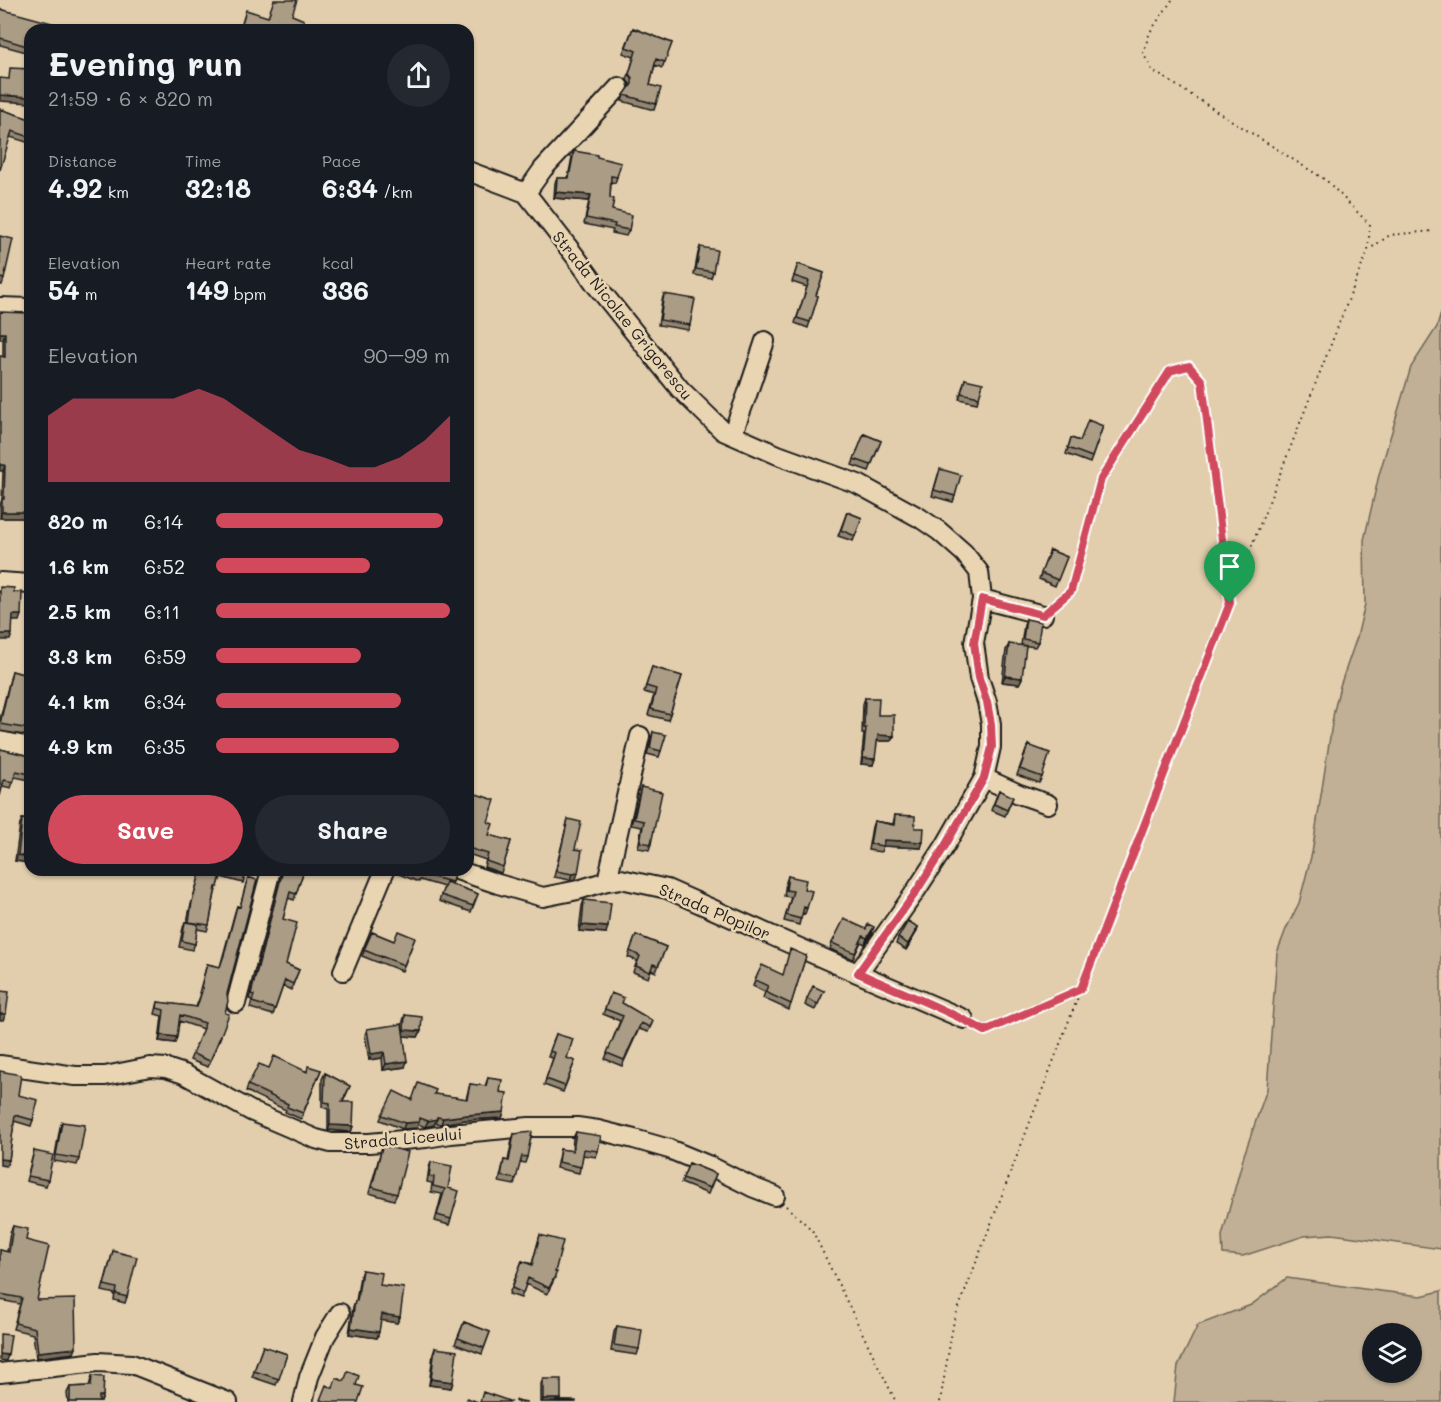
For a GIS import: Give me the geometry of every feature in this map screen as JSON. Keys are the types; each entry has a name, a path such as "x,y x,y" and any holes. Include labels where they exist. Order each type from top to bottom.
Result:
{"street":[{"path":"474,173 526,193 543,169 619,87"},
{"name":"Strada Nicolae Grigorescu","path":"526,193 680,389 723,431 778,455 858,484 920,518 964,553 979,572 982,599 974,643 979,678 991,724 992,747 984,778 914,895 858,973"},
{"path":"0,307 24,308"},
{"path":"732,435 765,341"},
{"path":"0,582 24,584"},
{"path":"982,599 1043,615"},
{"path":"607,881 640,736"},
{"path":"0,741 24,746"},
{"path":"984,778 1048,804"},
{"path":"236,1003 269,876"},
{"path":"343,971 383,876"},
{"name":"Strada Plopilor","path":"474,876 543,897 621,879 667,889 964,1019"},
{"name":"Strada Liceului","path":"0,1065 75,1076 105,1076 150,1067 166,1068 184,1074 252,1112 331,1143 369,1143 529,1127 578,1127 598,1130 669,1149 775,1196"},
{"path":"303,1402 309,1377 325,1337 340,1313"},
{"path":"0,1373 98,1362 132,1364 228,1402"}],"path":[{"path":"939,1402 954,1320 1368,250 1370,225 1327,181 1152,70 1143,53 1150,32 1172,0"},
{"path":"1368,250 1390,235 1432,231"},
{"path":"1043,615 1071,591 1101,479 1170,371 1189,366 1202,381 1230,603"},
{"path":"964,1019 985,1031 1081,989"},
{"path":"775,1196 812,1230 897,1402"}],"shaded area":[{"path":"1441,313 1441,1249 1332,1234 1304,1236 1243,1256 1223,1254 1222,1236 1244,1155 1267,1089 1277,953 1299,903 1312,853 1334,711 1365,604 1364,540 1379,475 1411,367 1437,327"},
{"path":"1287,1278 1421,1296 1441,1291 1441,1402 1174,1402 1178,1366 1198,1325 1251,1305"}],"building":[{"path":"274,0 297,0 292,15 304,20 302,24 242,24 246,10 268,17"},
{"path":"0,9 56,24 24,24 24,45 0,38"},
{"path":"633,28 672,43 665,62 656,59 650,85 661,88 656,104 624,95 632,84 629,74 636,51 626,47"},
{"path":"10,68 24,69 24,97 0,95 0,78 9,79"},
{"path":"0,109 24,117 24,135 12,131 0,170"},
{"path":"574,151 597,155 597,157 621,163 617,177 611,176 610,198 614,199 612,210 632,215 629,230 614,227 615,224 586,218 591,195 556,192 557,178 569,178"},
{"path":"0,236 13,239 4,279 0,278"},
{"path":"700,247 717,250 713,272 696,269"},
{"path":"798,264 824,273 810,322 797,318 809,281 794,276"},
{"path":"664,294 695,299 690,325 660,320"},
{"path":"0,312 24,313 24,512 2,512 5,465 0,465 0,356 5,357 5,333 0,333"},
{"path":"965,379 983,383 979,397 961,393"},
{"path":"1088,420 1103,426 1092,457 1068,448 1071,438 1080,441"},
{"path":"864,434 881,441 871,465 854,459"},
{"path":"940,469 961,475 955,496 934,490"},
{"path":"847,512 862,518 855,536 841,530"},
{"path":"1050,550 1067,557 1058,580 1041,573"},
{"path":"0,587 14,588 14,592 22,592 21,615 13,615 12,634 0,634"},
{"path":"1026,619 1041,622 1038,642 1023,639"},
{"path":"1009,644 1026,646 1022,678 1005,676"},
{"path":"652,667 682,676 670,714 651,709 656,689 646,686"},
{"path":"12,671 24,674 24,728 0,724"},
{"path":"865,698 879,698 878,715 894,715 894,736 878,735 875,759 863,758 866,728 864,728"},
{"path":"653,732 666,735 661,751 650,748"},
{"path":"1028,745 1050,753 1042,777 1020,769"},
{"path":"0,749 24,755 24,773 16,771 13,782 4,780 0,796"},
{"path":"641,787 662,792 651,844 640,842 644,821 634,819"},
{"path":"999,790 1013,797 1007,810 994,804"},
{"path":"474,793 495,800 488,822 493,824 489,835 511,841 503,867 486,861 488,854 474,850"},
{"path":"895,815 915,816 915,828 924,828 923,842 884,840 883,846 870,844 874,821 894,825"},
{"path":"22,819 24,819 24,856 18,855"},
{"path":"568,819 581,822 575,849 582,850 578,873 572,874 556,871"},
{"path":"199,876 221,876 218,887 216,887 209,925 189,922"},
{"path":"281,876 302,876 296,894 290,892 283,919 297,923 286,964 299,970 293,984 285,980 275,1009 252,1002 254,995 251,994"},
{"path":"430,876 454,876 452,882"},
{"path":"788,876 806,880 804,889 812,891 801,919 786,915 793,891 786,890"},
{"path":"248,877 257,880 227,994 225,1013 229,1014 210,1061 193,1054 205,1023 180,1015 177,1037 161,1035 164,1010 157,1008 158,1002 197,1007 207,964 220,967 237,906 240,907"},
{"path":"446,882 478,894 473,906 441,895"},
{"path":"584,900 611,903 608,927 582,925"},
{"path":"844,919 866,929 868,924 874,927 867,938 863,936 855,953 832,943"},
{"path":"908,921 918,927 908,944 898,938"},
{"path":"185,922 198,924 195,944 182,941"},
{"path":"398,931 415,938 404,965 364,950 372,932 394,941"},
{"path":"636,935 666,947 658,966 653,964 650,972 636,966 640,956 630,951"},
{"path":"790,949 806,956 791,1004 765,992 768,986 755,980 762,965 783,975"},
{"path":"813,986 824,991 818,1004 807,999"},
{"path":"0,991 9,992 6,1014 0,1014"},
{"path":"611,993 624,998 622,1003 653,1021 650,1027 641,1023 624,1060 607,1053 623,1016 605,1009"},
{"path":"405,1015 422,1017 421,1031 404,1030"},
{"path":"402,1024 407,1061 386,1064 384,1052 371,1054 367,1029"},
{"path":"556,1034 573,1039 567,1058 575,1061 565,1086 546,1079 555,1053 550,1051"},
{"path":"274,1056 307,1072 308,1066 321,1070 303,1113 287,1107 288,1104 248,1085 259,1064 269,1068"},
{"path":"0,1071 21,1075 18,1095 38,1100 33,1120 15,1115 9,1160 0,1159"},
{"path":"325,1073 350,1086 342,1102 354,1102 353,1126 330,1125 330,1103 324,1102"},
{"path":"488,1078 502,1080 500,1092 507,1093 504,1112 437,1117 437,1119 428,1121 420,1118 419,1122 405,1123 382,1115 394,1091 412,1100 418,1083 436,1090 434,1094 467,1099 470,1084 486,1086"},
{"path":"62,1122 85,1125 79,1159 56,1155"},
{"path":"532,1132 527,1157 522,1156 516,1179 501,1176 504,1160 509,1161 514,1134"},
{"path":"576,1132 601,1136 598,1151 584,1149 581,1167 558,1162 560,1149 573,1151"},
{"path":"382,1147 408,1152 397,1194 372,1187"},
{"path":"34,1151 53,1155 48,1180 28,1176"},
{"path":"431,1162 452,1166 448,1188 459,1191 451,1219 437,1215 445,1189 433,1186 434,1177 429,1176"},
{"path":"689,1163 716,1174 710,1188 683,1178"},
{"path":"13,1226 28,1229 26,1240 49,1246 37,1300 75,1299 76,1348 38,1352 35,1328 15,1323 22,1298 0,1294 0,1250 9,1252"},
{"path":"540,1235 563,1241 555,1272 557,1272 549,1288 528,1278 523,1293 512,1288 522,1261 532,1265"},
{"path":"113,1251 137,1257 127,1297 116,1294 117,1288 104,1285"},
{"path":"362,1270 382,1273 380,1285 404,1288 400,1317 382,1314 379,1332 351,1328"},
{"path":"464,1322 490,1332 484,1348 458,1338"},
{"path":"617,1326 642,1330 639,1349 614,1345"},
{"path":"0,1334 11,1335 8,1355 0,1354"},
{"path":"263,1346 287,1354 279,1379 254,1371"},
{"path":"435,1348 457,1351 453,1382 431,1379"},
{"path":"348,1371 359,1376 356,1385 363,1387 358,1402 320,1400 326,1385 333,1388 336,1378 344,1381"},
{"path":"92,1376 104,1377 103,1396 99,1396 99,1402 70,1402 70,1387 91,1386"},
{"path":"543,1379 561,1379 561,1399 543,1399"},
{"path":"483,1392 512,1402 480,1402"},
{"path":"467,1398 478,1402 466,1402"}],"route":[{"path":"1189,366 1202,381 1230,603 1081,989 985,1031 938,1007 858,973 914,895 984,778 992,747 991,724 979,678 974,643 982,599 1043,615 1071,591 1101,479 1170,371 1189,366"}]}
